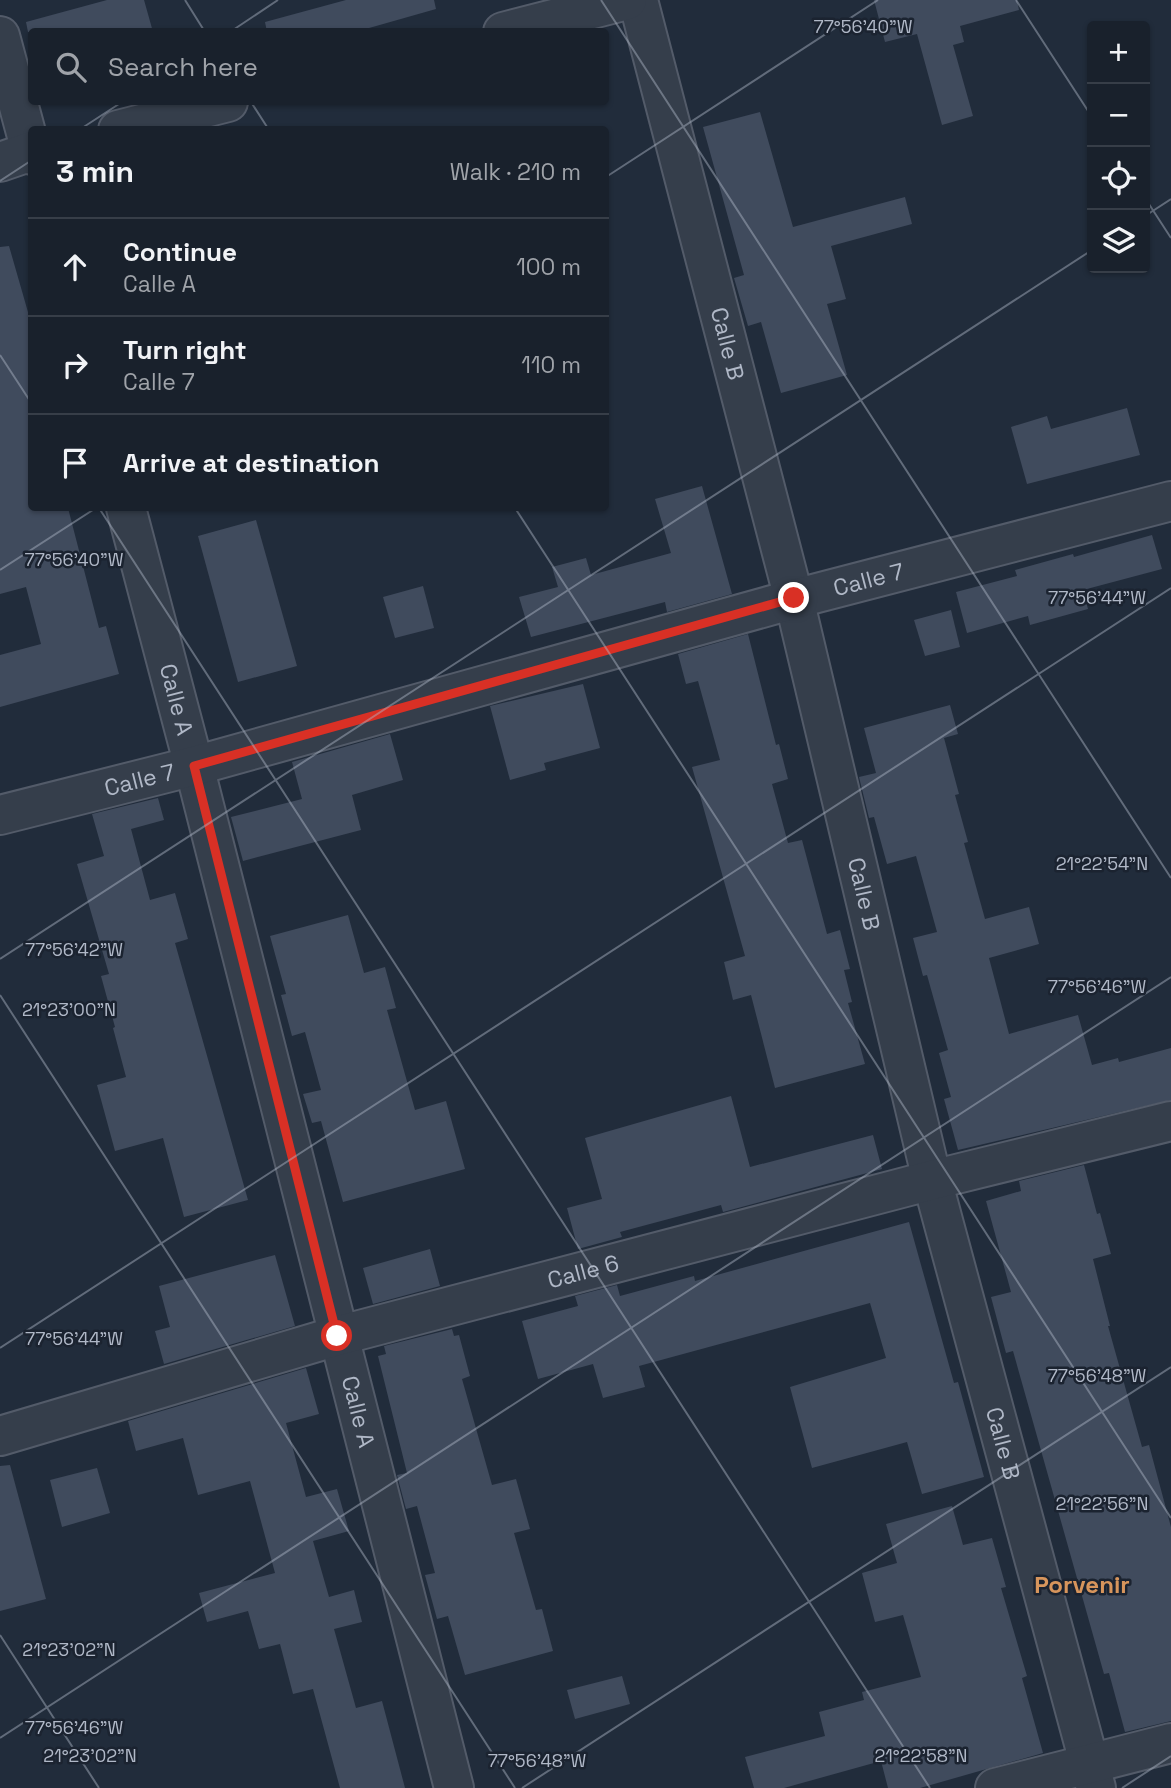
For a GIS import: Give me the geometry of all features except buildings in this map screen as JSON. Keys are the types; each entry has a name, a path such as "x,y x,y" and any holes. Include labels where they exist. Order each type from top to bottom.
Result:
{"street":[{"path":"518,28 626,0"},
{"name":"Calle B","path":"638,0 794,598 932,1180 1093,1776"},
{"path":"0,36 28,142"},
{"path":"134,126 216,105"},
{"path":"0,162 28,154"},
{"name":"Calle 7","path":"0,815 194,766 794,598 1171,501"},
{"name":"Calle A","path":"127,511 454,1788"},
{"name":"Calle 6","path":"0,1436 337,1336 932,1180 1171,1121"},
{"path":"995,1788 1093,1776 1171,1744"}],"district":[{"name":"Porvenir","path":"1082,1584"}],"route":[{"path":"337,1336 194,766 794,598"}]}
